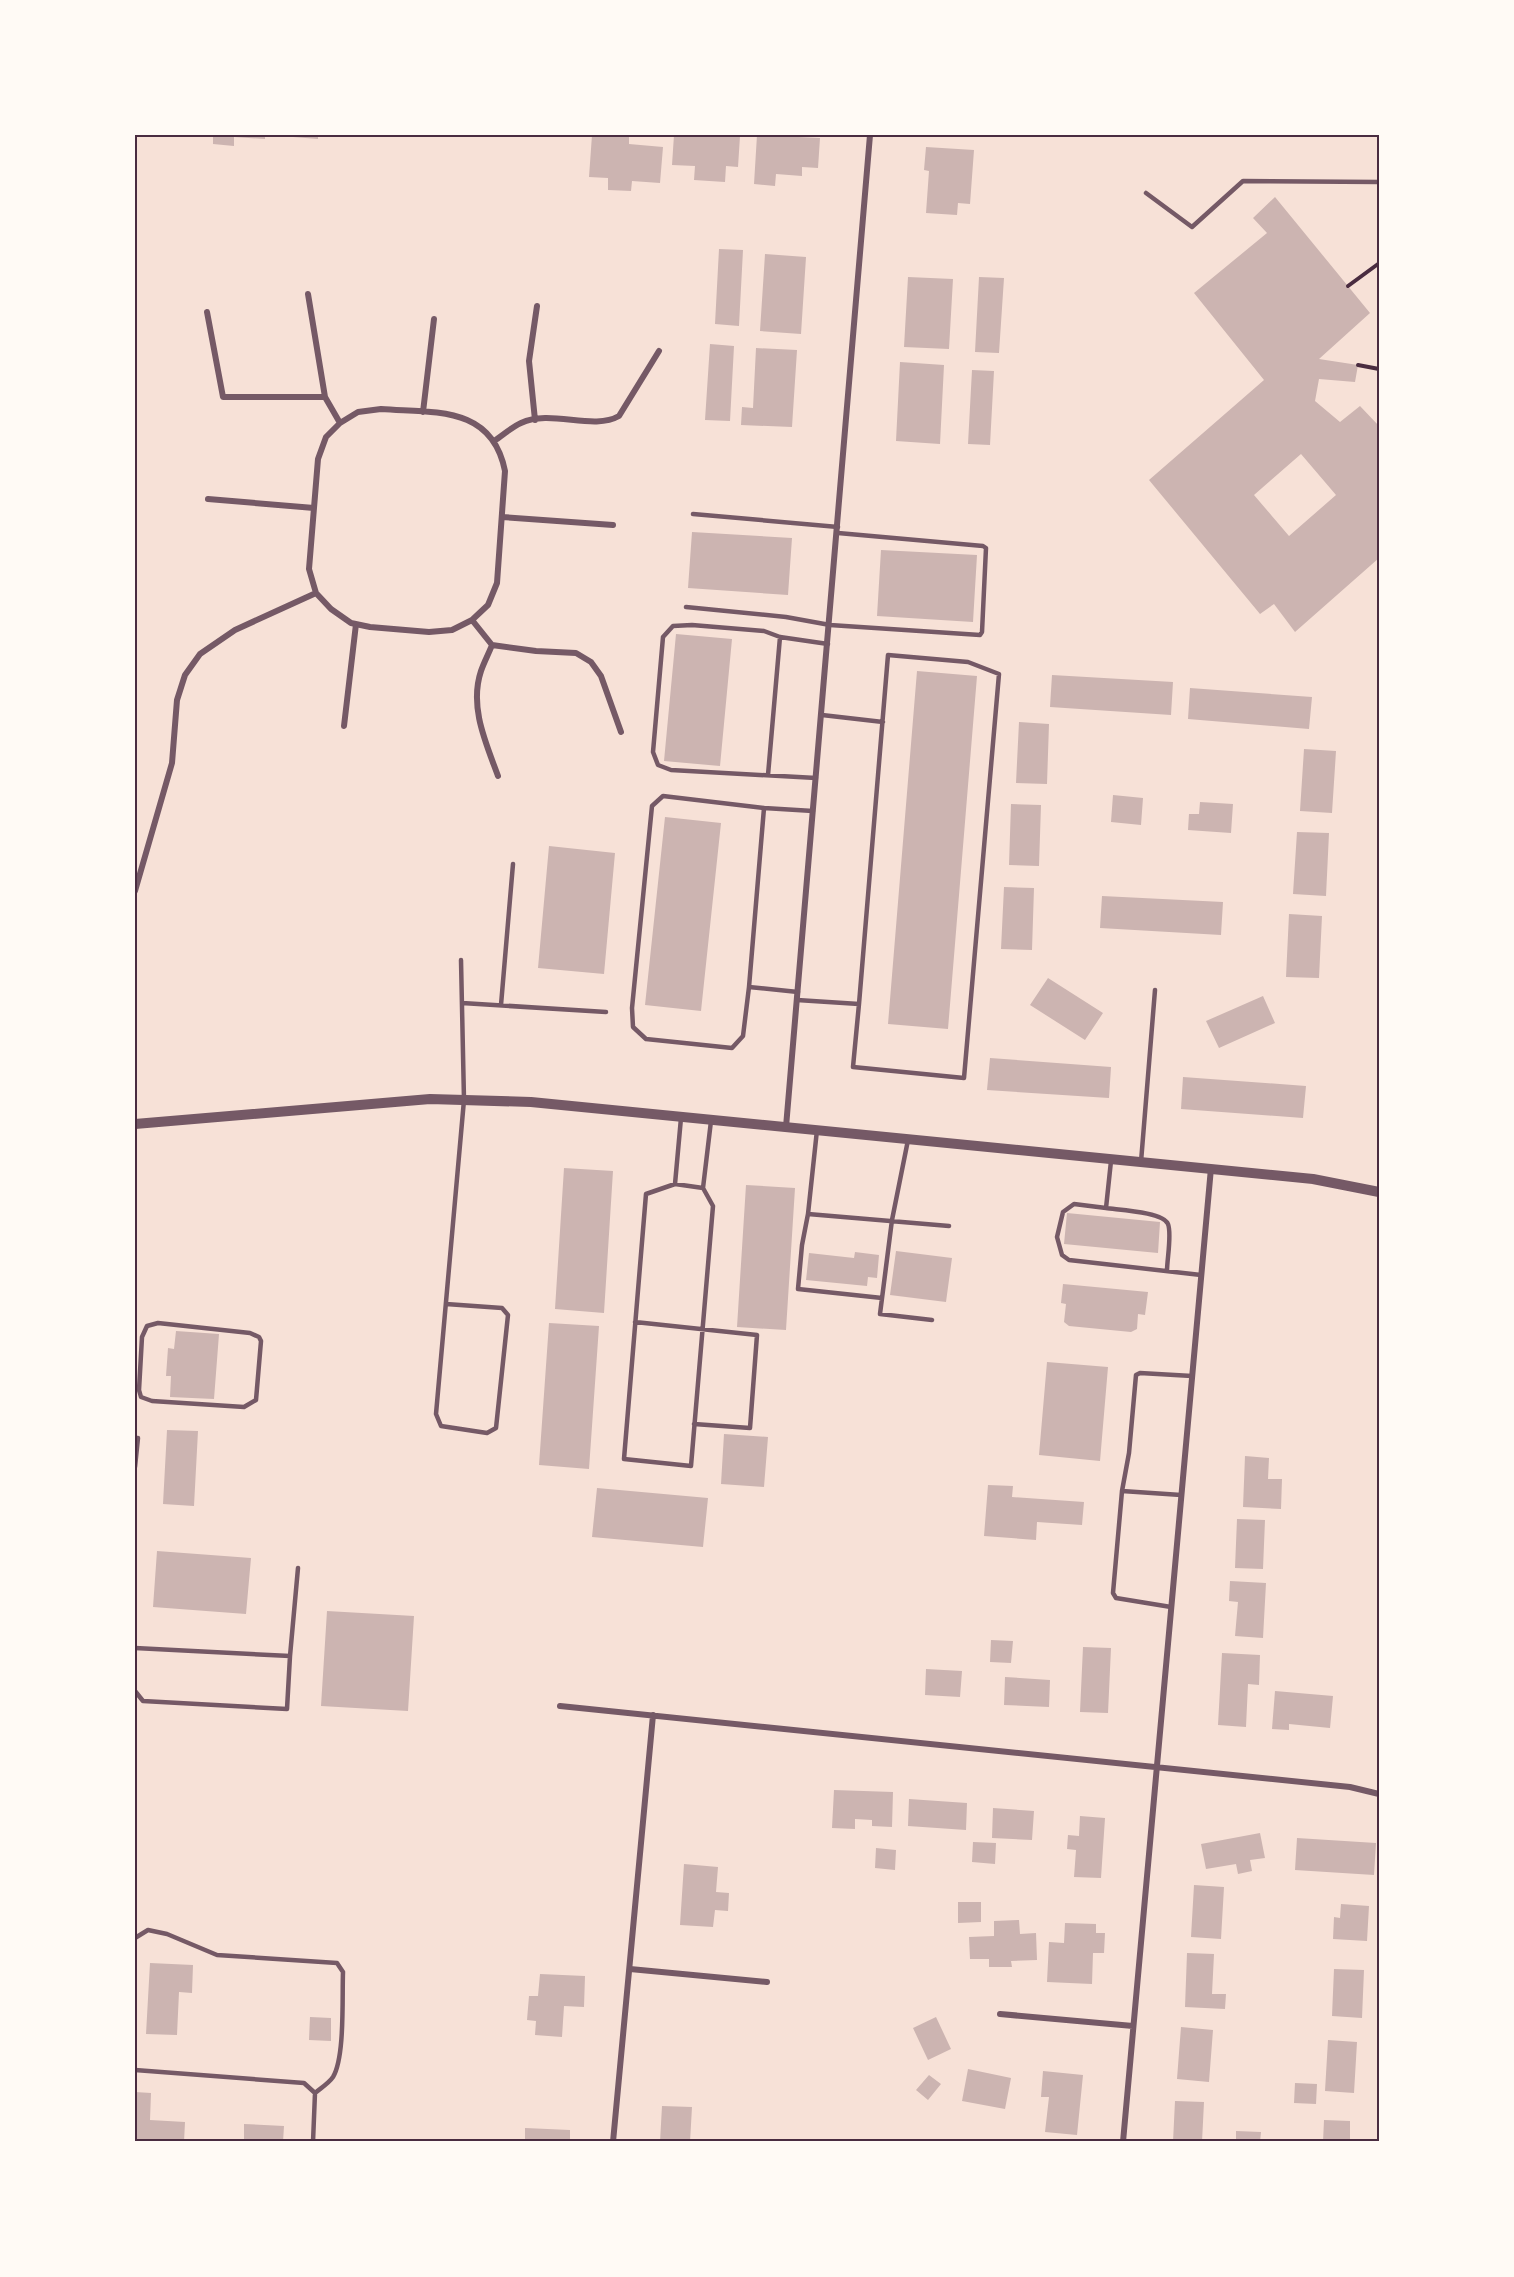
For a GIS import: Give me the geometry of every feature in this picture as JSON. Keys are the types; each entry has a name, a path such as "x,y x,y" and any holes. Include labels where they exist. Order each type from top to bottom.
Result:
{"street":[{"path":"786,1127 870,135"},
{"path":"308,294 325,398 340,423"},
{"path":"535,420 529,361 537,306"},
{"path":"207,312 223,397 325,398"},
{"path":"423,412 434,319"},
{"path":"494,441 522,422 553,418 609,422 619,416 659,351"},
{"path":"381,408 423,412 454,414 475,423 494,441 502,453 505,471 497,583 488,605 472,620 452,630 429,632 351,623 331,609 316,593 309,569 318,459 326,437 340,423 358,412 381,408"},
{"path":"208,499 314,508"},
{"path":"502,517 613,525"},
{"path":"135,891 172,763 177,700 185,675 200,654 235,630 316,593"},
{"path":"472,620 492,645 536,651 576,653 591,662 601,676 621,732"},
{"path":"344,726 356,624"},
{"path":"492,645 481,672 477,690 479,724 498,776"},
{"path":"135,1124 430,1099 531,1102 1210,1168 1313,1179 1379,1192"},
{"path":"1123,2142 1210,1168"},
{"path":"560,1706 1350,1787 1379,1794"},
{"path":"613,2142 653,1715"},
{"path":"630,1969 767,1982"},
{"path":"1000,2014 1133,2026"}],"lane":[{"path":"1146,193 1192,227 1243,181 1379,182"},
{"path":"686,608 786,617 830,625 980,635 982,632 986,549 983,546 693,514"},
{"path":"816,778 671,770 658,765 653,752 663,637 673,626 692,625 764,631 780,637 828,644"},
{"path":"768,775 780,637"},
{"path":"888,655 968,662 999,674 964,1078 853,1067 859,1004 888,655"},
{"path":"822,715 883,722"},
{"path":"764,808 743,1036 732,1048 645,1039 633,1027 632,1008 652,807 663,796 764,808 813,811"},
{"path":"501,1005 513,864"},
{"path":"446,1304 502,1308 508,1315 496,1428 487,1434 441,1426 436,1414 464,1100 461,960"},
{"path":"749,987 798,992"},
{"path":"1141,1162 1155,990"},
{"path":"797,1000 859,1004"},
{"path":"462,1003 606,1012"},
{"path":"675,1184 681,1117"},
{"path":"704,1188 675,1184 646,1194 624,1459 691,1466 713,1206 704,1188 711,1120"},
{"path":"817,1130 798,1289 882,1298"},
{"path":"908,1140 892,1220 880,1314 932,1320"},
{"path":"1106,1208 1111,1159"},
{"path":"1167,1271 1169,1226 1165,1219 1156,1215 1074,1204 1063,1212 1057,1237 1062,1255 1069,1260 1201,1275"},
{"path":"808,1214 949,1226"},
{"path":"635,1322 757,1335 750,1428 694,1424"},
{"path":"158,1323 250,1333 259,1337 261,1341 256,1400 244,1407 146,1399 141,1396 139,1390 142,1337 147,1326 158,1323"},
{"path":"135,1336 142,1337"},
{"path":"1171,1607 1116,1598 1113,1593 1122,1491 1129,1453 1136,1375 1140,1373 1192,1376"},
{"path":"135,1438 138,1438 135,1467"},
{"path":"1122,1491 1181,1495"},
{"path":"135,1691 143,1701 287,1709 298,1568"},
{"path":"135,1648 290,1656"},
{"path":"135,1938 147,1930 167,1934 217,1955 337,1963 343,1972 340,2042 332,2079 315,2093 313,2142"},
{"path":"135,2070 304,2083 315,2093"}],"path":[{"path":"1348,286 1378,264"},
{"path":"1358,365 1379,369"}],"building":[{"path":"213,135 265,135 265,139 234,137 234,146 213,144"},
{"path":"293,135 318,135 318,139 293,137"},
{"path":"592,135 629,135 629,144 663,147 660,183 632,181 631,191 608,190 608,178 589,177"},
{"path":"674,135 740,136 738,167 726,166 725,182 694,180 695,166 672,165"},
{"path":"757,135 820,138 818,168 802,167 802,176 776,174 775,186 754,184"},
{"path":"926,147 974,150 970,204 958,203 957,215 926,213 929,171 924,170"},
{"path":"1275,197 1370,313 1319,359 1358,365 1355,382 1319,379 1315,401 1340,422 1360,406 1379,426 1379,558 1295,632 1274,604 1260,614 1149,480 1264,380 1194,293 1267,233 1253,218","holes":["1301,454 1336,495 1289,536 1254,495"]},
{"path":"719,249 743,250 739,326 715,324"},
{"path":"765,254 806,257 801,334 760,331"},
{"path":"908,277 953,279 949,349 904,347"},
{"path":"979,277 1004,278 999,353 975,352"},
{"path":"710,344 734,346 730,421 705,420"},
{"path":"756,348 797,350 792,427 741,425 742,407 753,408"},
{"path":"900,362 944,365 940,444 896,441"},
{"path":"972,370 994,371 990,445 968,444"},
{"path":"692,532 792,538 788,595 688,588"},
{"path":"881,550 977,555 973,622 877,616"},
{"path":"676,634 732,639 720,766 664,761"},
{"path":"917,671 977,676 948,1029 888,1024"},
{"path":"1052,675 1173,682 1171,715 1050,707"},
{"path":"1190,688 1312,697 1309,729 1188,719"},
{"path":"1019,722 1049,724 1047,784 1016,783"},
{"path":"1304,749 1336,751 1332,813 1300,811"},
{"path":"1113,795 1143,798 1141,825 1111,822"},
{"path":"1200,802 1233,804 1231,833 1188,830 1189,814 1199,814"},
{"path":"1011,804 1041,805 1039,866 1009,865"},
{"path":"665,817 721,823 701,1011 645,1005"},
{"path":"1297,832 1329,833 1326,896 1293,894"},
{"path":"549,846 615,853 604,974 538,968"},
{"path":"1004,887 1034,888 1032,950 1001,949"},
{"path":"1102,896 1223,902 1221,935 1100,928"},
{"path":"1289,914 1322,916 1319,978 1286,977"},
{"path":"1048,978 1103,1013 1085,1040 1030,1005"},
{"path":"1263,996 1275,1023 1219,1048 1206,1021"},
{"path":"990,1058 1111,1067 1109,1098 987,1090"},
{"path":"1183,1077 1306,1086 1303,1118 1181,1109"},
{"path":"564,1168 613,1171 604,1313 555,1309"},
{"path":"746,1185 795,1188 786,1330 737,1327"},
{"path":"1067,1213 1160,1222 1158,1253 1064,1244"},
{"path":"896,1251 952,1258 946,1302 890,1295"},
{"path":"855,1252 879,1255 877,1278 868,1277 867,1286 806,1280 809,1253 854,1258"},
{"path":"1063,1284 1148,1292 1145,1315 1138,1314 1137,1329 1131,1332 1069,1326 1064,1322 1066,1304 1061,1303"},
{"path":"549,1323 599,1326 589,1469 539,1465"},
{"path":"176,1331 219,1334 214,1399 170,1397 171,1376 166,1376 168,1348 174,1349"},
{"path":"1047,1362 1108,1367 1100,1461 1039,1455"},
{"path":"167,1430 198,1431 194,1506 163,1504"},
{"path":"724,1434 768,1437 764,1487 721,1484"},
{"path":"1245,1456 1269,1458 1268,1479 1282,1479 1281,1509 1243,1507"},
{"path":"988,1485 1013,1486 1012,1497 1084,1502 1082,1525 1037,1522 1036,1540 984,1536"},
{"path":"597,1488 708,1498 703,1547 592,1537"},
{"path":"1237,1519 1265,1520 1263,1569 1235,1568"},
{"path":"157,1551 251,1558 246,1614 153,1607"},
{"path":"1230,1581 1266,1583 1263,1638 1235,1636 1238,1602 1229,1601"},
{"path":"327,1611 414,1616 408,1711 321,1706"},
{"path":"991,1640 1013,1641 1011,1663 990,1662"},
{"path":"1083,1647 1111,1648 1108,1713 1080,1712"},
{"path":"1222,1653 1260,1655 1259,1685 1248,1684 1246,1727 1218,1725"},
{"path":"926,1669 962,1671 960,1697 925,1695"},
{"path":"1005,1677 1050,1680 1049,1707 1004,1705"},
{"path":"1275,1691 1333,1696 1330,1728 1289,1724 1289,1730 1272,1729"},
{"path":"834,1790 893,1792 892,1827 872,1826 872,1820 855,1819 855,1829 832,1828"},
{"path":"909,1799 967,1803 966,1830 908,1826"},
{"path":"993,1808 1034,1811 1032,1840 992,1838"},
{"path":"1080,1816 1105,1818 1101,1878 1074,1877 1076,1850 1067,1849 1068,1835 1079,1836"},
{"path":"1260,1833 1265,1858 1250,1860 1252,1871 1238,1874 1236,1864 1206,1869 1201,1844"},
{"path":"1297,1838 1376,1843 1374,1875 1295,1870"},
{"path":"973,1842 996,1843 995,1864 972,1862"},
{"path":"876,1848 896,1850 895,1870 875,1868"},
{"path":"684,1864 718,1867 716,1892 729,1893 728,1911 715,1910 713,1927 680,1925"},
{"path":"1194,1885 1224,1887 1221,1939 1191,1937"},
{"path":"958,1902 981,1902 981,1922 958,1923"},
{"path":"1341,1904 1369,1906 1367,1941 1333,1939 1334,1917 1340,1918"},
{"path":"1019,1920 1020,1934 1036,1933 1037,1960 1011,1961 1012,1967 989,1967 989,1959 970,1959 969,1937 994,1936 994,1921"},
{"path":"1065,1923 1096,1924 1096,1933 1105,1933 1104,1953 1093,1953 1092,1984 1047,1982 1049,1942 1064,1943"},
{"path":"1187,1953 1214,1954 1212,1994 1226,1994 1225,2009 1185,2007"},
{"path":"150,1963 193,1965 192,1993 179,1992 177,2035 146,2034"},
{"path":"1334,1969 1364,1970 1362,2018 1332,2016"},
{"path":"540,1974 585,1976 584,2007 564,2006 562,2037 535,2035 536,2021 527,2020 529,1996 538,1996"},
{"path":"310,2017 331,2018 331,2041 309,2040"},
{"path":"936,2017 951,2049 928,2060 913,2028"},
{"path":"1181,2027 1213,2030 1209,2082 1177,2079"},
{"path":"1328,2040 1357,2042 1354,2093 1325,2091"},
{"path":"968,2069 1011,2078 1005,2109 962,2101"},
{"path":"1043,2071 1083,2075 1077,2135 1045,2132 1049,2097 1041,2097"},
{"path":"929,2075 941,2084 928,2100 916,2090"},
{"path":"1295,2083 1317,2084 1316,2104 1294,2103"},
{"path":"135,2092 151,2093 150,2120 185,2122 184,2142 135,2142"},
{"path":"1175,2101 1204,2102 1202,2142 1173,2142"},
{"path":"662,2106 692,2107 690,2142 660,2142"},
{"path":"1324,2120 1350,2121 1350,2142 1323,2142"},
{"path":"244,2124 284,2126 283,2142 244,2142"},
{"path":"525,2128 570,2130 570,2142 525,2142"},
{"path":"1236,2131 1261,2132 1260,2142 1236,2142"}]}
